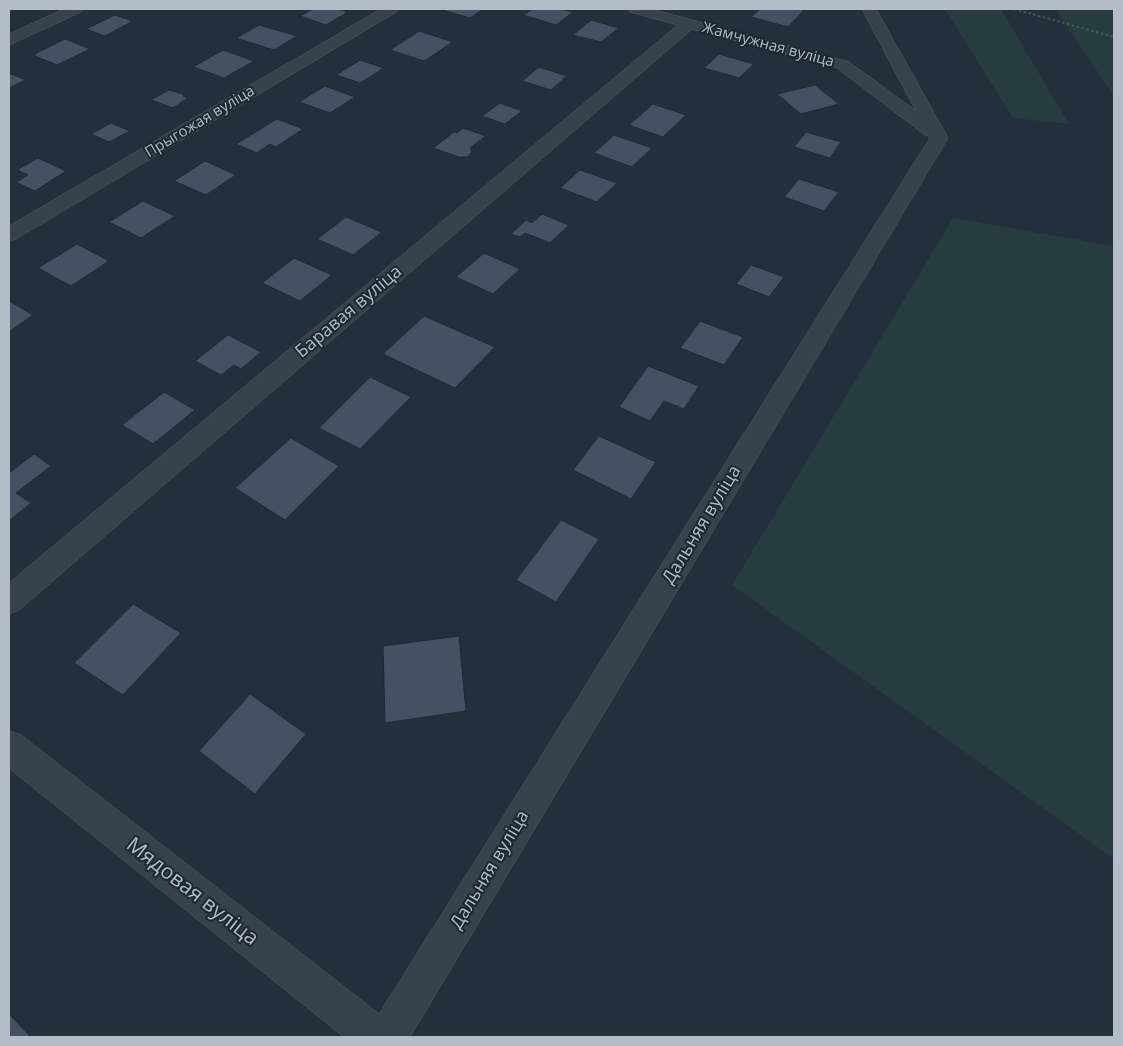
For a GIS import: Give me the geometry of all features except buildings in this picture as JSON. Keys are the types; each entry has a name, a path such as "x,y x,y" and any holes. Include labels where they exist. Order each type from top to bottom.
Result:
{"street":[{"path":"9,40 76,9"},
{"name":"Прыгожая вуліца","path":"9,235 391,9"},
{"name":"Жамчужная вуліца","path":"634,9 843,65 939,138"},
{"path":"869,9 939,138"},
{"name":"Баравая вуліца","path":"9,602 690,24"},
{"name":"Дальняя вуліца","path":"388,1037 939,138"},
{"name":"Мядовая вуліца","path":"9,747 376,1037"}],"path":[{"path":"1014,9 1114,37"}],"green space":[{"path":"945,9 1001,9 1069,124 1013,118"},
{"path":"1055,9 1114,9 1114,96"},
{"path":"953,218 1114,246 1114,859 732,585"}]}
